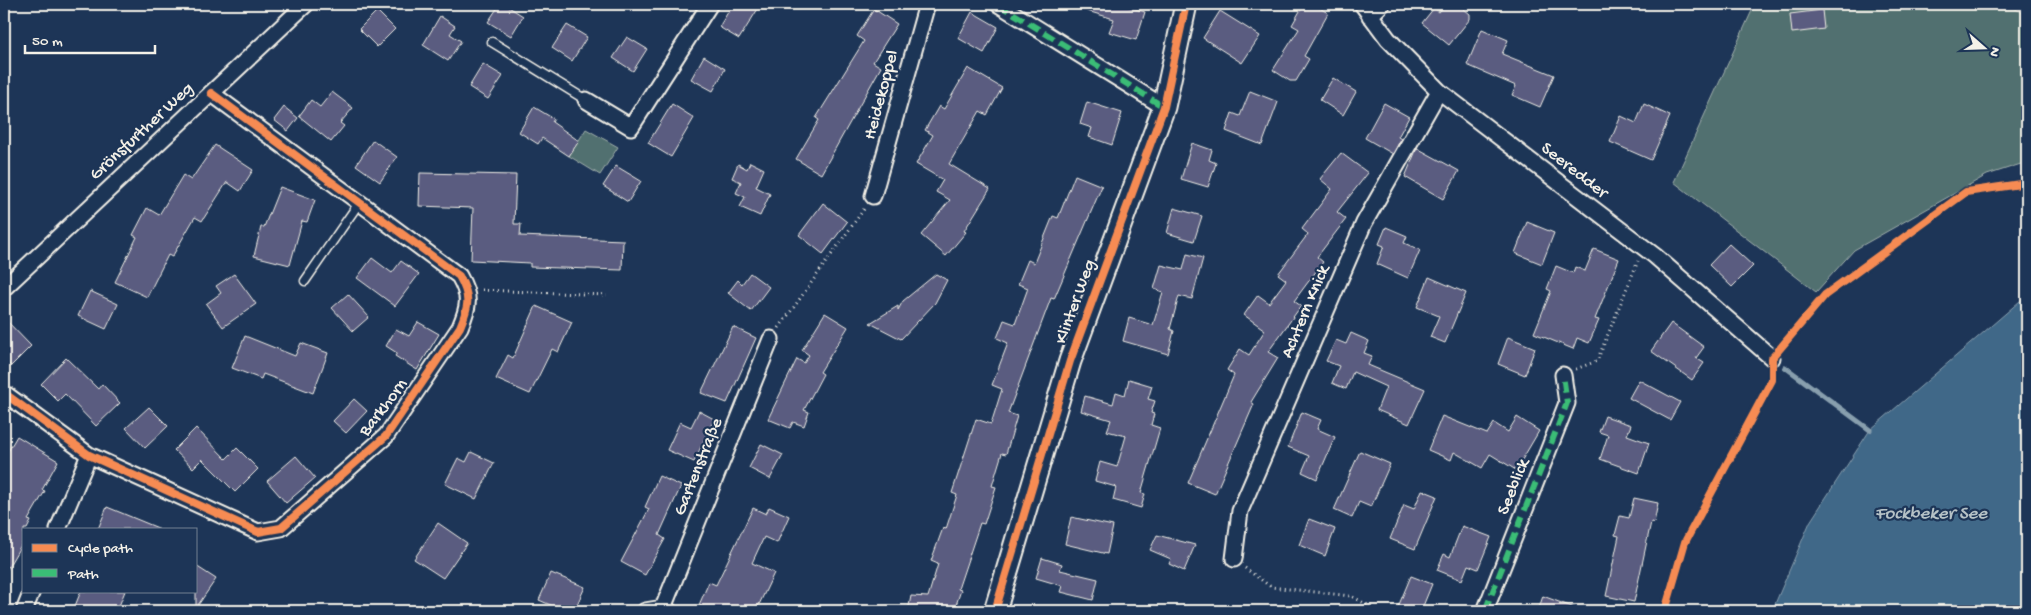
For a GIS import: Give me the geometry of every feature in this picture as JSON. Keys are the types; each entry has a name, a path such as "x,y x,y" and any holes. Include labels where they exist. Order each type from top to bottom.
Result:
{"street":[{"name":"Grönsfurther Weg","path":"4,288 306,4"},
{"path":"586,100 631,127 710,4"},
{"name":"Heidekoppel","path":"873,196 927,4"},
{"path":"998,4 1164,107"},
{"name":"Klinter Weg","path":"995,611 1070,361 1164,107 1186,4"},
{"path":"1366,10 1382,4"},
{"name":"Seeredder","path":"1366,10 1440,91 1643,248 1772,358"},
{"name":"Achtern Knick","path":"1234,559 1240,511 1364,223 1440,91"},
{"path":"210,93 459,276 466,289"},
{"name":"Barkhorn","path":"4,393 89,455 258,532 281,528 386,436 460,327 468,307 466,289"},
{"name":"Gartenstraße","path":"645,611 666,610 771,339"},
{"name":"Seeblick","path":"1485,611 1567,403 1563,374"},
{"path":"58,528 89,455"},
{"path":"24,611 32,592"}],"lane":[{"path":"492,42 586,100"},
{"path":"305,281 359,203"}],"path":[{"path":"771,339 873,196"},
{"path":"1563,374 1597,361 1643,248"},
{"path":"466,289 606,295"},
{"path":"1234,559 1271,587 1351,596 1379,611"}],"green space":[{"path":"1755,4 2006,4 2027,15 2027,162 1987,175 1854,250 1816,292 1674,182"},
{"path":"586,129 618,147 600,175 569,156"}],"water":[{"name":"Fockbeker See","path":"2027,295 2027,611 1772,611 1810,522 1870,430"}],"building":[{"path":"500,4 504,4 523,16 511,36 488,22"},
{"path":"733,4 761,4 739,39 719,27"},
{"path":"1074,4 1120,4 1145,12 1136,40 1109,32 1114,19 1074,7"},
{"path":"1304,4 1313,4 1328,13 1304,56 1309,59 1296,81 1290,81 1273,70 1299,29 1292,25"},
{"path":"1446,4 1458,4 1470,14 1470,19 1449,45 1422,23 1434,8 1439,12"},
{"path":"874,9 897,24 873,62 881,67 821,174 796,159 819,120 816,118 864,41 857,36"},
{"path":"1822,10 1824,29 1792,33 1790,14"},
{"path":"377,11 395,29 377,47 359,29"},
{"path":"1220,11 1260,36 1242,63 1203,38"},
{"path":"972,12 998,27 984,53 958,38"},
{"path":"440,16 455,26 450,34 461,41 448,61 423,45"},
{"path":"567,25 587,37 572,61 552,48"},
{"path":"1482,29 1508,40 1502,54 1554,75 1540,107 1512,95 1516,86 1467,65"},
{"path":"627,37 647,49 633,71 613,58"},
{"path":"704,56 725,69 713,91 691,79"},
{"path":"483,64 503,76 488,99 469,87"},
{"path":"968,68 1002,88 987,115 980,111 949,164 990,189 964,231 966,232 946,256 921,235 950,200 936,192 943,180 916,164 933,135 925,130 939,106 944,109"},
{"path":"1333,78 1356,92 1343,115 1320,100"},
{"path":"1250,91 1278,102 1262,145 1226,131 1232,113 1240,116"},
{"path":"332,92 353,108 340,123 344,126 331,142 299,116 311,100 320,107"},
{"path":"1087,102 1122,113 1112,145 1089,137 1092,128 1080,124"},
{"path":"1384,103 1409,117 1398,137 1401,139 1393,154 1365,138"},
{"path":"672,104 694,118 671,157 648,143"},
{"path":"1644,104 1670,116 1651,160 1610,142 1621,116 1636,123"},
{"path":"284,107 298,118 288,131 274,120"},
{"path":"534,107 554,119 552,122 579,141 569,156 542,138 538,144 519,132"},
{"path":"373,140 397,157 380,182 356,165"},
{"path":"1192,143 1212,150 1209,160 1216,163 1208,187 1181,179"},
{"path":"215,145 253,170 240,191 227,182 202,221 195,217 172,257 168,255 147,297 115,282 137,237 133,235 147,208 159,215 183,175 191,180"},
{"path":"1417,148 1459,171 1443,199 1405,177"},
{"path":"1341,153 1368,173 1337,212 1346,219 1317,257 1323,262 1294,301 1301,306 1268,352 1278,358 1251,402 1254,404 1215,494 1188,483 1234,375 1227,370 1240,349 1249,355 1265,330 1244,315 1258,295 1269,303 1286,280 1278,274 1308,234 1302,229 1332,189 1320,179"},
{"path":"750,162 764,169 756,187 770,194 760,216 740,207 745,197 736,193 741,182 732,178 738,164 747,169"},
{"path":"616,166 641,181 628,202 603,186"},
{"path":"420,173 516,175 514,224 521,224 520,236 623,240 622,270 530,267 530,263 471,260 473,208 419,206"},
{"path":"1075,175 1102,186 1054,299 1051,298 1008,413 1017,416 1006,454 1002,453 992,486 996,487 984,524 980,523 958,589 961,590 954,611 908,611 911,596 928,597 938,564 931,561 943,528 946,529 957,495 952,493 976,419 991,424 1002,389 992,385 1008,343 997,338 1004,320 1015,324 1028,288 1018,284 1028,260 1034,263 1053,216 1058,218"},
{"path":"280,187 315,200 307,222 302,221 290,265 254,256 261,227 264,227"},
{"path":"823,203 847,222 823,254 799,235"},
{"path":"1174,208 1202,216 1194,241 1167,233"},
{"path":"1527,222 1554,233 1542,264 1515,253"},
{"path":"1386,227 1407,236 1404,243 1420,250 1408,278 1377,264 1384,246 1379,244"},
{"path":"1729,244 1753,266 1732,287 1709,265"},
{"path":"1594,249 1619,259 1595,319 1599,320 1589,343 1577,338 1573,349 1534,333 1551,291 1547,289 1556,266 1573,273 1575,267 1585,271"},
{"path":"1187,254 1203,258 1192,299 1179,296 1170,329 1174,331 1168,354 1123,341 1129,318 1153,325 1163,292 1154,289 1161,265 1183,270"},
{"path":"372,258 392,273 401,261 419,274 395,306 357,278"},
{"path":"750,273 769,287 751,311 728,293 738,280 742,284"},
{"path":"234,274 256,304 223,327 206,304 221,293 216,286"},
{"path":"936,274 947,280 935,303 901,339 870,323 898,306 898,310 903,301"},
{"path":"1429,277 1466,293 1445,343 1430,337 1439,316 1417,307"},
{"path":"90,291 118,304 106,329 78,316"},
{"path":"348,294 369,317 353,331 332,308"},
{"path":"536,306 572,322 558,352 552,349 530,394 496,379 508,355 513,358"},
{"path":"825,313 848,327 820,372 823,374 804,410 809,412 804,426 793,422 790,428 768,419 797,359 804,363 809,355 802,350"},
{"path":"4,318 31,346 11,366 4,359"},
{"path":"418,322 439,334 417,370 395,356 397,353 386,346 396,329 409,336"},
{"path":"1671,323 1704,347 1696,358 1704,363 1692,380 1651,351"},
{"path":"733,327 756,338 727,403 701,393"},
{"path":"1351,333 1369,341 1364,353 1372,356 1368,365 1425,389 1409,424 1377,410 1386,387 1353,372 1346,389 1332,383 1339,366 1326,361 1336,340 1346,344"},
{"path":"245,336 295,356 301,343 328,353 313,393 263,374 261,379 232,368"},
{"path":"1508,337 1535,348 1525,375 1498,364"},
{"path":"66,358 98,389 102,384 120,403 96,426 65,394 58,401 41,384"},
{"path":"1129,379 1152,386 1148,399 1155,401 1151,413 1154,414 1151,425 1160,428 1141,493 1145,494 1141,508 1113,500 1116,487 1095,481 1100,462 1117,467 1126,436 1107,431 1111,420 1081,411 1085,396 1113,404 1116,392 1125,395"},
{"path":"1639,380 1680,402 1670,420 1629,398"},
{"path":"354,399 367,411 346,433 333,421"},
{"path":"149,407 168,426 145,448 126,428"},
{"path":"699,411 714,419 694,462 667,450 680,422 691,427"},
{"path":"1302,412 1321,420 1317,429 1335,437 1317,479 1302,472 1309,456 1288,447"},
{"path":"1442,416 1487,434 1494,423 1508,432 1517,417 1539,431 1516,470 1490,454 1482,468 1454,452 1451,460 1428,450"},
{"path":"1605,416 1631,425 1627,435 1649,443 1639,473 1600,459 1608,435 1599,432"},
{"path":"196,428 226,459 237,448 258,469 235,492 202,459 193,468 174,450"},
{"path":"17,436 58,461 42,490 45,491 28,520 31,521 28,528 22,528 22,543 4,574 4,458"},
{"path":"761,444 783,455 770,479 749,468"},
{"path":"1360,451 1390,464 1371,507 1359,502 1352,518 1334,510"},
{"path":"471,452 494,463 476,499 445,484 458,458 466,462"},
{"path":"296,456 315,478 286,503 267,481"},
{"path":"659,476 681,486 659,535 665,539 645,575 621,562 649,509 645,507"},
{"path":"1422,490 1437,496 1415,549 1390,539 1404,505 1414,509"},
{"path":"1634,498 1658,503 1654,523 1651,522 1634,602 1606,596 1619,536 1615,535 1620,516 1629,518"},
{"path":"107,507 158,528 98,528"},
{"path":"769,507 789,516 777,543 764,537 752,563 774,573 756,611 713,611 699,605 709,582 716,585 753,508 766,514"},
{"path":"1071,517 1113,526 1107,554 1065,544"},
{"path":"1309,519 1335,529 1325,556 1299,545"},
{"path":"438,523 467,543 443,578 414,559"},
{"path":"1462,526 1491,537 1478,569 1468,565 1462,580 1437,570 1444,554 1450,557"},
{"path":"1157,535 1195,545 1184,571 1169,564 1171,559 1150,550"},
{"path":"1042,558 1062,564 1060,570 1098,579 1093,600 1061,592 1063,586 1036,578"},
{"path":"198,567 216,579 196,608 196,592 198,592"},
{"path":"551,573 585,587 574,611 564,611 539,600"},
{"path":"1411,576 1432,584 1421,611 1409,611 1398,607"},
{"path":"81,592 125,592 117,611 73,611"},
{"path":"1543,596 1580,610 1580,611 1538,611"}],"waterway":[{"path":"1785,367 1870,430"}],"marked path":[{"path":"998,4 1164,107"},
{"path":"1485,611 1567,403 1563,375"}],"cycle path":[{"path":"995,611 1070,361 1164,107 1186,4"},
{"path":"4,393 89,455 258,532 281,528 386,436 460,327 467,307 467,296 463,283 459,276 211,93"},
{"path":"1665,611 1685,542 1772,380 1772,358 1825,295 1966,192 2027,183"}]}
